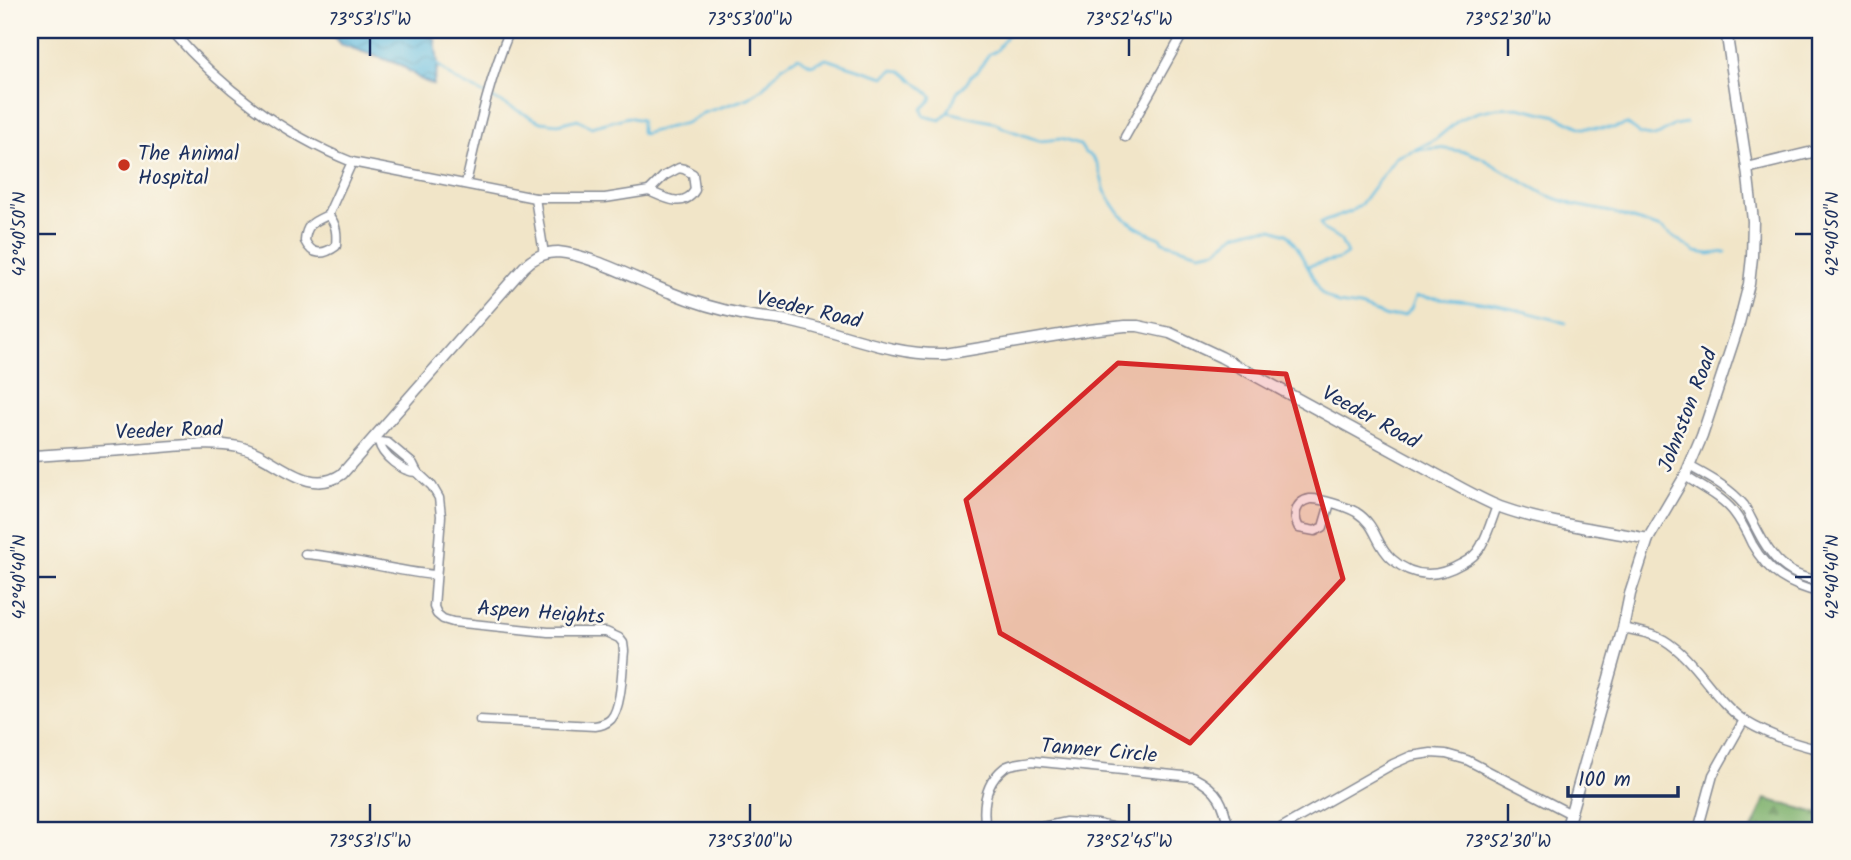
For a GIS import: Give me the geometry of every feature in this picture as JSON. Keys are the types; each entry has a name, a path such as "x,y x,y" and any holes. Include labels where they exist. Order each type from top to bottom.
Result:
{"street":[{"path":"172,30 204,63 259,111 289,132 352,162 535,198 606,198 649,191 674,201 685,200 694,194 695,180 690,172 678,168 664,176 649,191"},
{"path":"466,183 485,102 499,55 510,30"},
{"path":"567,30 582,30"},
{"path":"1125,137 1185,30"},
{"name":"Johnston Road","path":"1566,830 1623,628 1630,594 1648,539 1687,471 1706,425 1749,284 1753,221 1726,30"},
{"path":"1747,168 1821,150"},
{"path":"328,215 335,227 336,246 319,254 312,251 305,241 306,231 312,223 328,215 352,162"},
{"path":"535,198 544,254"},
{"name":"Veeder Road","path":"30,456 192,445 241,447 261,454 303,479 318,483 332,481 376,440 524,267 544,254 557,252 581,257 669,293 732,312 788,321 905,352 946,354 1125,326 1138,326 1170,334 1221,357 1497,506 1577,526 1648,539"},
{"name":"Aspen Heights","path":"376,440 388,443 413,464 416,472 432,486 439,498 441,516 434,607 443,619 548,632 606,632 623,643 618,705 613,716 603,725 480,720"},
{"path":"1687,471 1729,489 1744,505 1782,566 1800,576 1821,581"},
{"path":"1687,471 1727,503 1754,548 1776,575 1795,585 1821,593"},
{"path":"1330,503 1323,527 1315,531 1299,528 1294,520 1296,508 1301,502 1311,499 1330,503 1349,508 1368,519 1382,548 1391,558 1418,573 1437,574 1470,559 1481,548 1497,506"},
{"path":"1754,548 1764,541"},
{"path":"305,554 435,575"},
{"path":"1623,628 1664,640 1683,655 1715,693 1744,720 1783,740 1821,750"},
{"path":"1698,830 1713,775 1744,720"},
{"path":"1277,830 1392,764 1411,756 1431,753 1467,760 1571,814"},
{"name":"Tanner Circle","path":"986,830 983,812 988,787 1005,766 1032,761 1193,776 1215,791 1224,806 1229,830"},
{"path":"1296,820 1301,830"},
{"path":"1028,830 1066,822 1098,824 1125,830"}],"highlighted area":[{"path":"1118,363 1286,374 1343,579 1190,743 1000,633 966,500"}],"green space":[{"path":"1765,799 1821,814 1821,830 1752,830"}],"water":[{"path":"328,30 416,30 435,39 438,65 433,85 401,65 340,44"}],"waterway":[{"path":"436,63 454,79 541,122 558,124 578,119 591,127 628,117 641,120 642,134 686,123 703,113 749,98 762,89 782,67 798,57 811,65 826,59 884,77 893,70 902,71 932,96 922,109 924,116 940,120 948,112 958,91 1013,30"},
{"path":"1416,149 1436,139 1460,119 1496,108 1518,107 1557,116 1582,128 1613,128 1627,124 1640,134 1655,137 1674,125 1686,123"},
{"path":"948,112 996,123 1040,141 1060,139 1080,145 1097,163 1105,191 1121,215 1163,242 1199,253 1216,250 1236,234 1254,229 1272,229 1287,234 1322,294 1338,304 1360,307 1387,317 1405,315 1411,309 1416,296 1494,305 1566,323"},
{"path":"1307,266 1339,259 1347,254 1340,239 1324,230 1320,223 1350,212 1361,204 1396,157 1414,150 1438,148 1467,152 1480,157 1546,195 1661,228 1696,252 1726,252"}],"place":[{"name":"The Animal Hospital","path":"124,165"}]}
